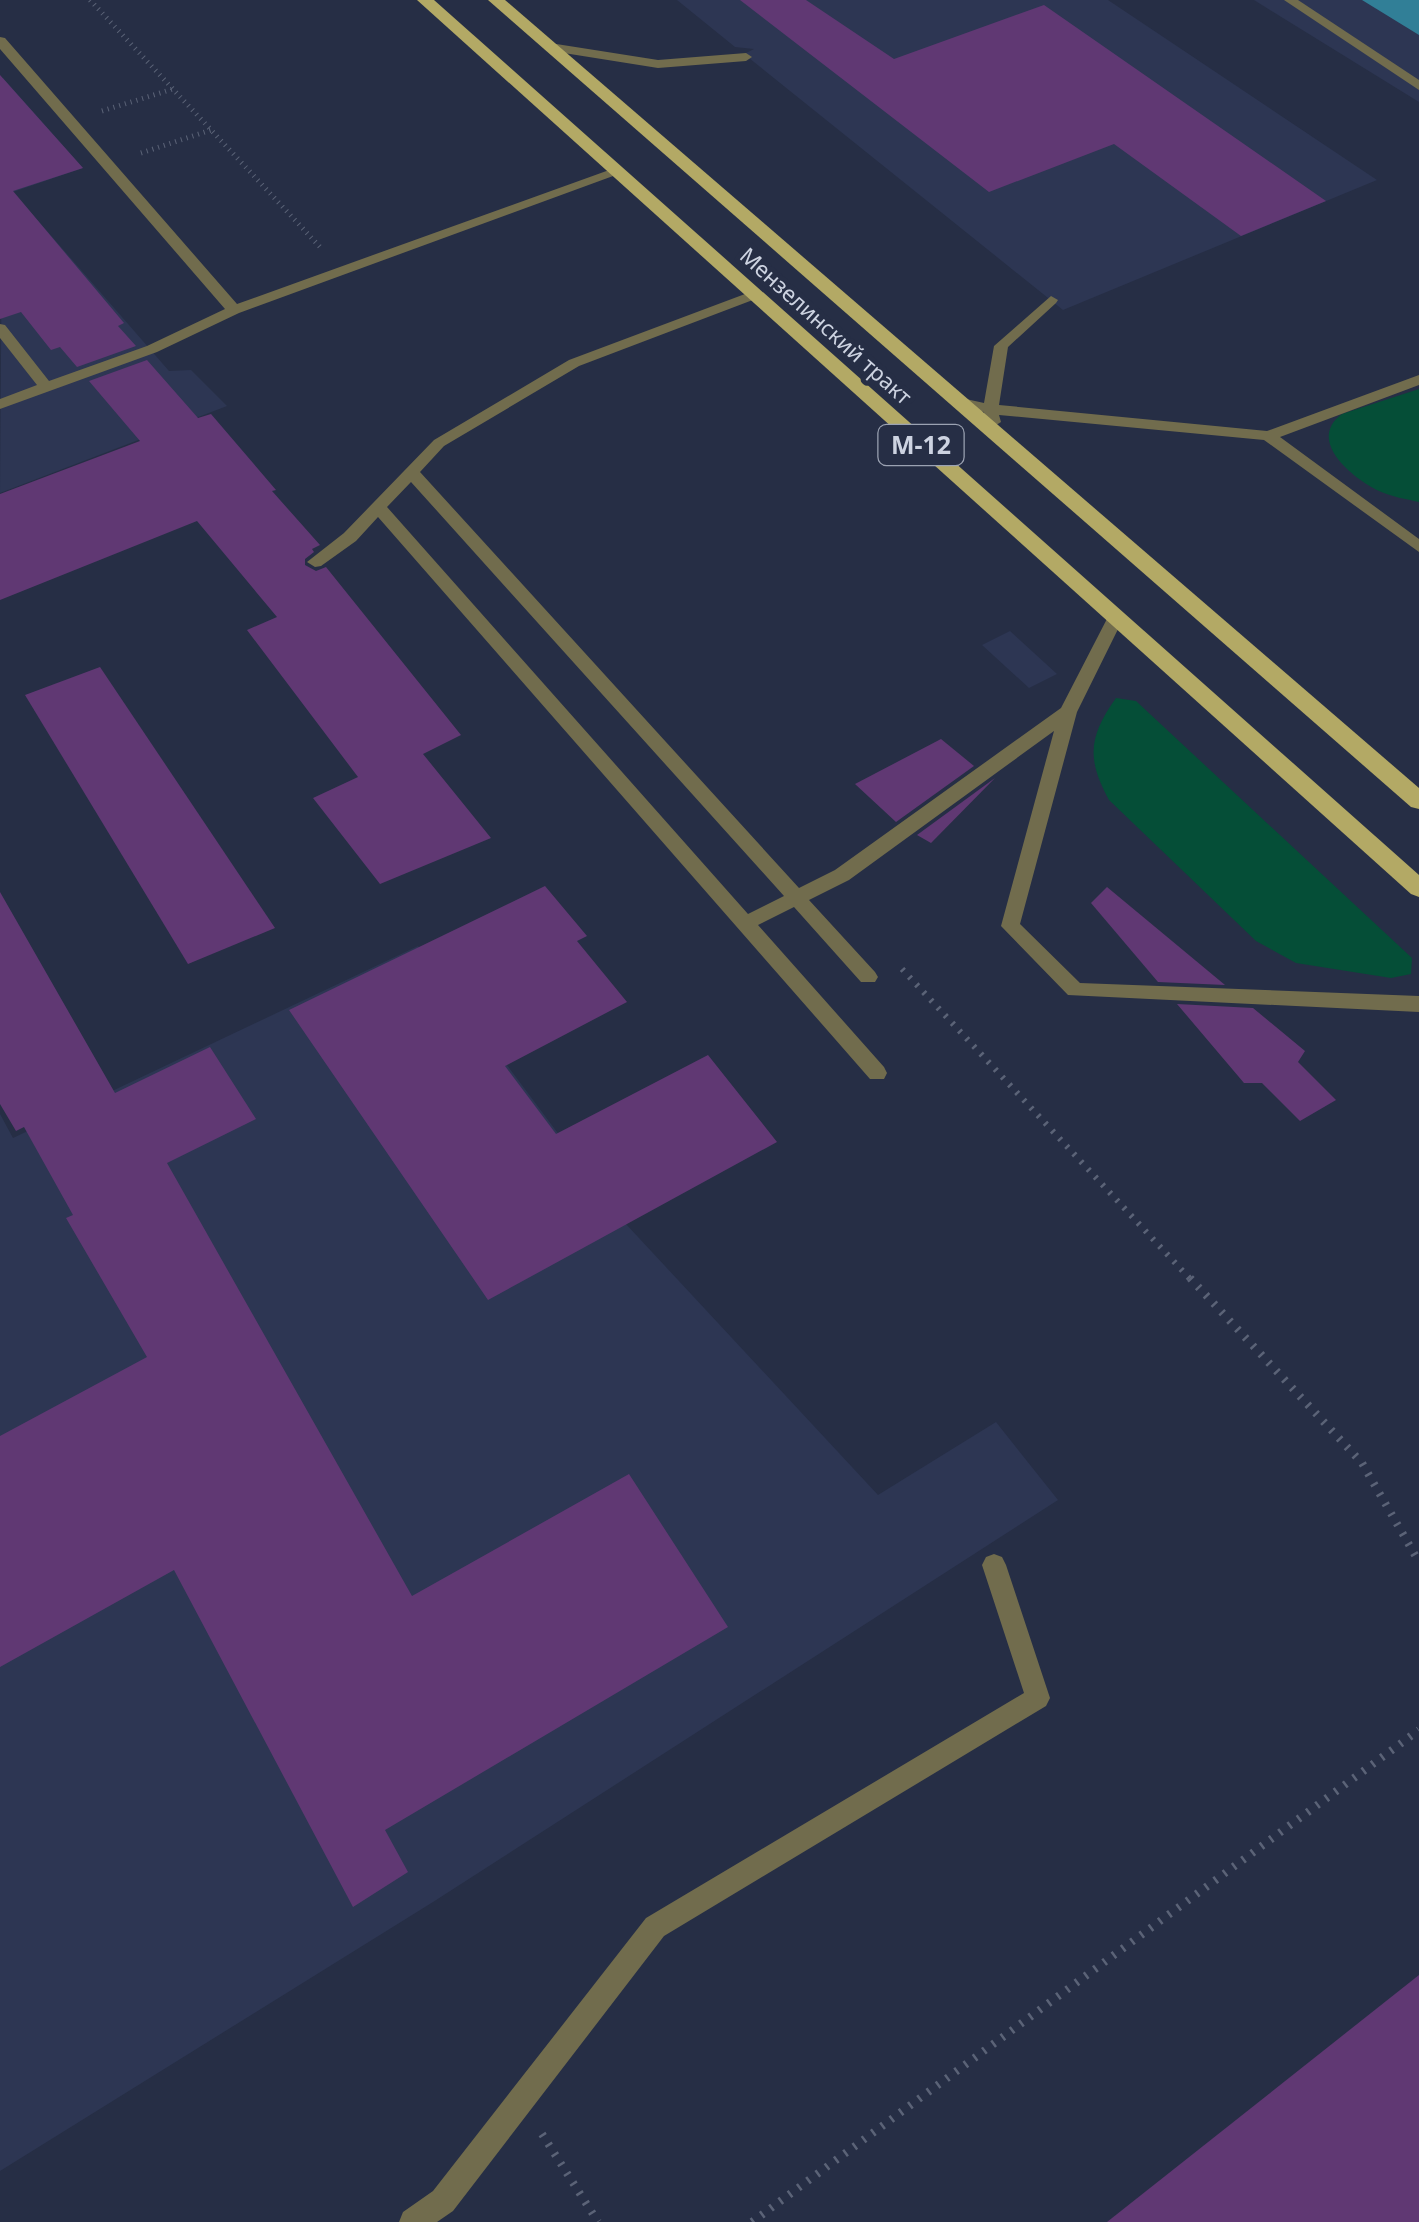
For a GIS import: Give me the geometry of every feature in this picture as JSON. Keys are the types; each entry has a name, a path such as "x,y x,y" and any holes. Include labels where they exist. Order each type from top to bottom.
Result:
{"main road":[{"name":"Мензелинский тракт","path":"424,0 1419,888"},
{"name":"Мензелинский тракт","path":"496,0 1419,801"}],"lane":[{"path":"1290,0 1419,86"},
{"path":"0,41 234,310"},
{"path":"550,48 658,64 746,57"},
{"path":"0,404 152,349 234,310 618,172"},
{"path":"315,562 350,537 439,444 574,363 753,295"},
{"path":"995,434 991,409 1001,346 1051,300"},
{"path":"0,328 8,349 46,387"},
{"path":"957,402 991,409 1268,436 1419,380"},
{"path":"1268,436 1419,547"},
{"path":"412,472 868,978"},
{"path":"378,506 876,1073"},
{"path":"1116,617 1068,712 1010,926 1075,990 1419,1004"},
{"path":"746,924 842,875 1068,712"},
{"path":"413,2222 443,2201 654,1927 1038,1698 994,1564"}],"path":[{"path":"90,0 342,270"},
{"path":"70,121 173,89"},
{"path":"107,164 211,130"},
{"path":"890,957 1362,1463 1419,1562"},
{"path":"752,2222 1419,1730"},
{"path":"520,2100 598,2222"}],"shaded area":[{"path":"677,0 1108,0 1377,180 1063,310 744,54 754,49 735,47"},
{"path":"1254,0 1419,0 1419,102"},
{"path":"1362,0 1419,0 1419,35"},
{"path":"3,78 83,168 13,192 169,371 191,370 227,406 0,493"},
{"path":"1010,631 1057,674 1029,688 982,645"},
{"path":"418,946 625,1223 878,1495 996,1422 1058,1500 433,1902 0,2171 0,1114 13,1138"}],"green space":[{"path":"1419,389 1419,502 1384,493 1357,477 1337,457 1329,435 1332,424 1342,414"},
{"path":"1116,698 1136,701 1412,958 1411,974 1391,978 1296,963 1256,941 1109,800 1097,772 1094,747 1100,724"}],"building":[{"path":"740,0 806,0 894,59 1044,5 1326,201 1241,236 1114,144 989,192"},
{"path":"0,75 83,168 13,191 124,323 118,326 136,346 77,367 60,347 51,350 21,312 0,319"},
{"path":"147,360 198,418 211,414 276,490 272,491 320,545 312,549 314,552 305,559 305,565 316,571 326,567 461,735 423,754 491,838 380,884 313,798 358,777 247,630 277,617 197,521 0,600 0,494 140,441 89,381"},
{"path":"100,667 275,928 188,964 25,695"},
{"path":"941,739 974,766 896,822 855,784"},
{"path":"995,778 931,843 917,835"},
{"path":"545,886 587,936 577,941 627,1002 505,1066 556,1134 708,1055 777,1142 488,1300 289,1010"},
{"path":"1107,887 1225,985 1158,982 1091,903"},
{"path":"0,892 115,1093 210,1047 256,1119 167,1163 412,1596 629,1474 728,1627 385,1830 408,1872 353,1907 174,1570 0,1667 0,1436 147,1357 66,1218 73,1215 24,1127 16,1131 0,1104"},
{"path":"1177,1004 1253,1008 1305,1051 1298,1062 1336,1100 1300,1121 1262,1083 1244,1083"},
{"path":"1419,1975 1419,2222 1107,2222"}]}
